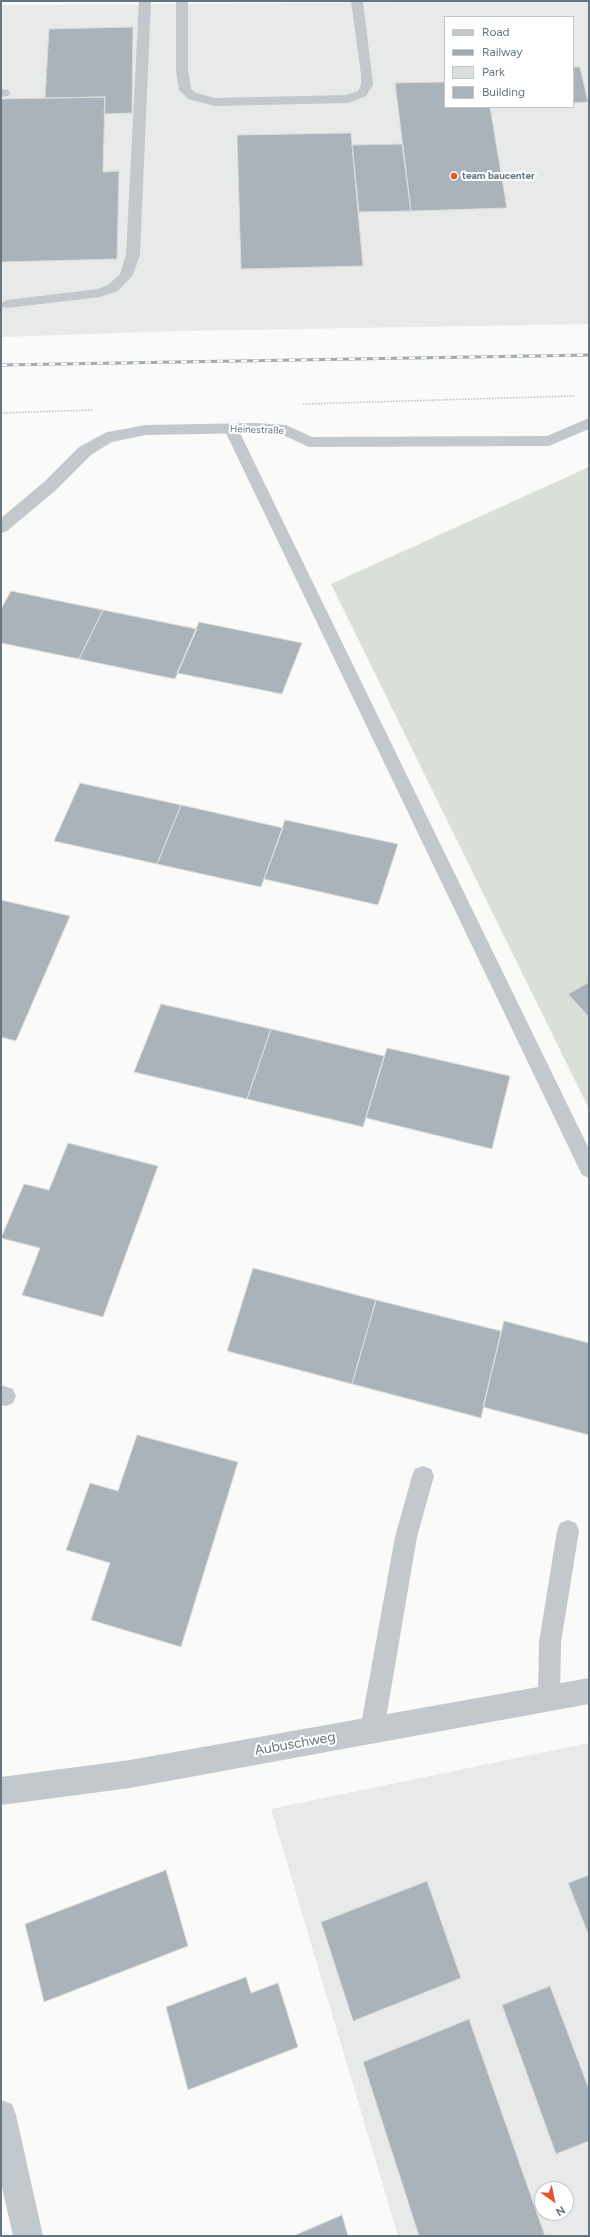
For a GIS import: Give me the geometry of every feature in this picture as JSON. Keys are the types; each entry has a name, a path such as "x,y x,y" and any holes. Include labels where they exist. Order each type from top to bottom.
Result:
{"street":[{"name":"Heinestraße","path":"1,527 50,486 85,451 107,437 146,430 286,430 310,442 549,441 589,423"},
{"name":"Aubuschweg","path":"1,1791 130,1774 589,1691"},
{"path":"1,2115 28,2236"}],"lane":[{"path":"7,304 100,293 114,288 126,275 133,256 146,1"},
{"path":"182,1 182,70 185,90 192,96 215,102 348,99 362,93 367,85 367,75 357,1"},
{"path":"231,429 589,1169"},
{"path":"372,1730 406,1537 423,1476"},
{"path":"549,1698 550,1642 568,1531"}],"shaded area":[{"path":"589,1 589,324 177,331 1,337 1,5"},
{"path":"589,1743 589,2236 398,2236 271,1809"}],"green space":[{"path":"589,467 589,1109 331,584"}],"building":[{"path":"133,27 132,113 104,114 105,97 45,98 49,29"},
{"path":"574,67 580,67 588,102 574,103"},
{"name":"team baucenter","path":"444,82 444,108 490,108 507,208 411,211 395,83"},
{"path":"105,97 103,172 119,171 117,259 1,262 1,99"},
{"path":"351,133 363,266 241,269 237,135"},
{"path":"402,144 411,211 359,212 352,145"},
{"path":"11,591 103,610 79,659 1,643 1,609"},
{"path":"103,610 197,629 175,679 79,659"},
{"path":"199,622 302,643 282,694 177,673"},
{"path":"80,783 181,805 157,864 54,841"},
{"path":"181,805 283,828 261,887 157,864"},
{"path":"285,820 398,844 378,905 264,879"},
{"path":"1,900 70,916 16,1041 1,1037"},
{"path":"589,982 589,1017 568,994"},
{"path":"161,1004 271,1029 247,1099 134,1072"},
{"path":"271,1029 384,1056 363,1127 247,1099"},
{"path":"387,1048 510,1076 492,1149 366,1118"},
{"path":"68,1143 158,1166 103,1317 22,1295 40,1248 1,1238 24,1184 49,1190"},
{"path":"253,1268 376,1300 352,1384 227,1351"},
{"path":"376,1300 501,1331 481,1418 352,1384"},
{"path":"504,1321 589,1343 589,1435 483,1407"},
{"path":"137,1435 238,1462 181,1647 91,1620 110,1563 66,1550 90,1483 118,1491"},
{"path":"166,1870 188,1946 44,2002 25,1924"},
{"path":"589,1875 589,1936 568,1883"},
{"path":"427,1881 461,1978 353,2021 321,1922"},
{"path":"246,1977 251,1993 278,1983 298,2047 188,2090 166,2007"},
{"path":"550,1986 589,2089 589,2141 556,2154 502,2005"},
{"path":"469,2019 534,2205 534,2221 540,2221 545,2236 419,2236 363,2062"},
{"path":"342,2215 348,2236 293,2236"}],"railway":[{"path":"1,365 589,355"}],"place":[{"name":"team baucenter","path":"454,176"}]}
